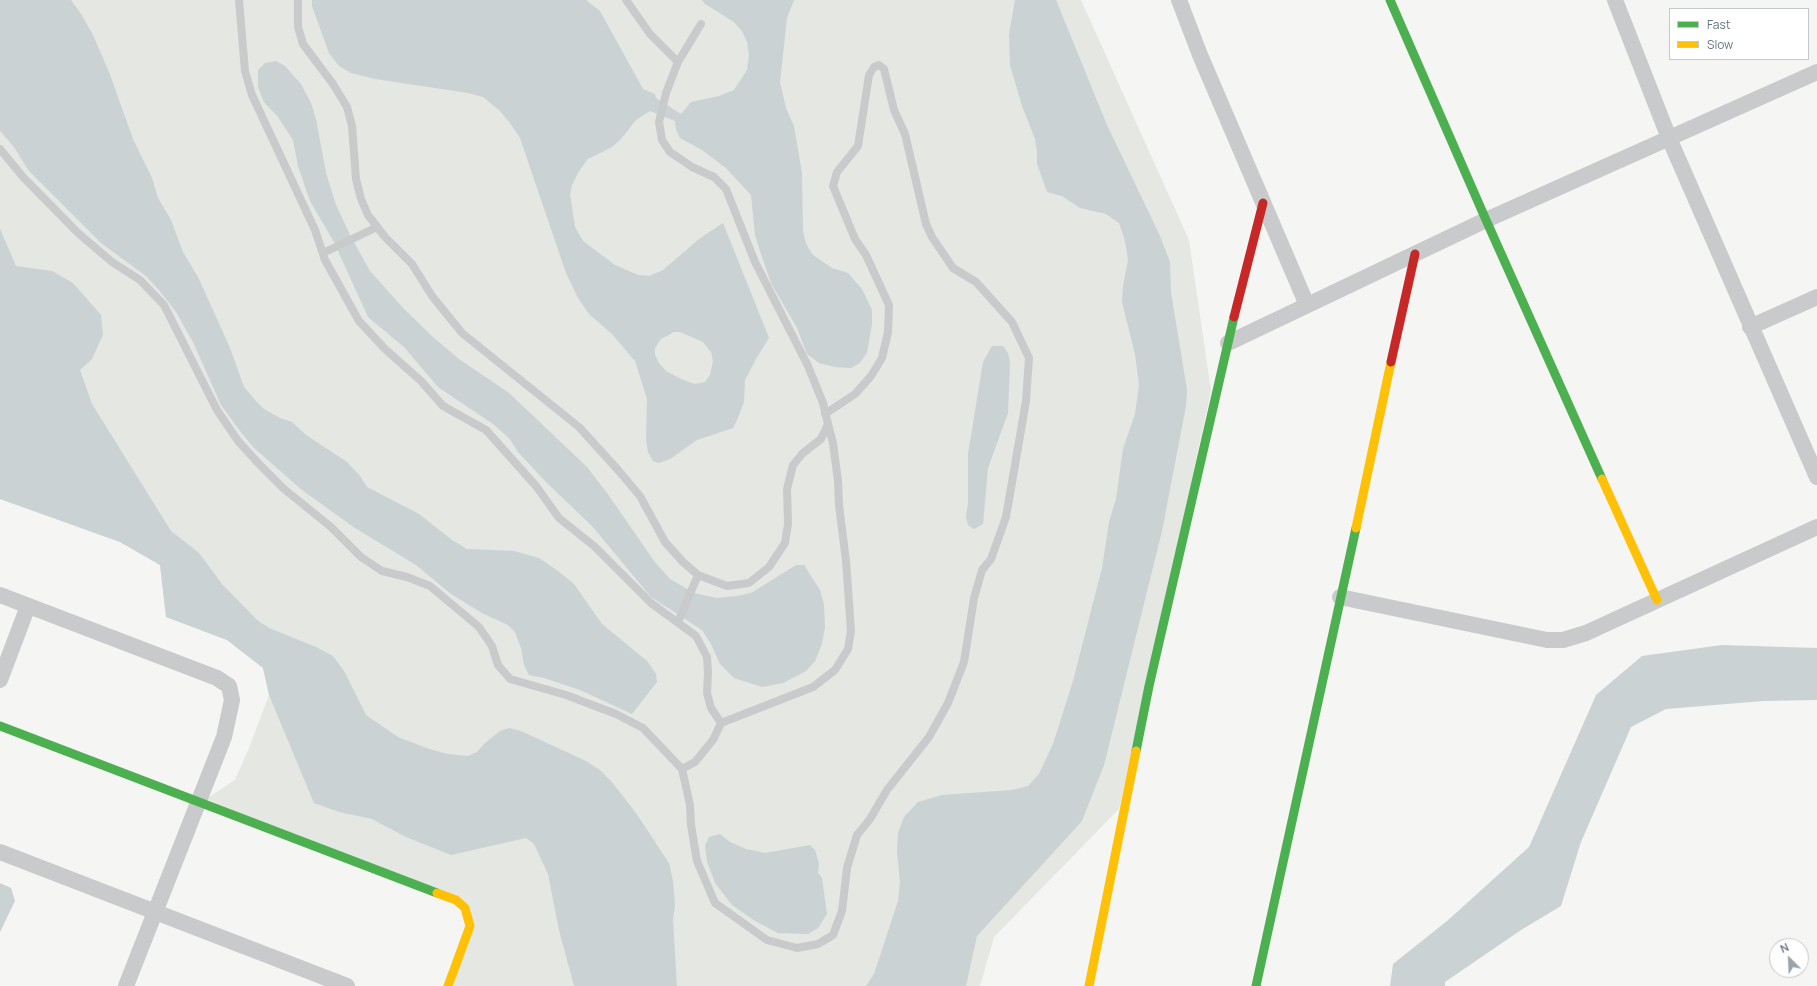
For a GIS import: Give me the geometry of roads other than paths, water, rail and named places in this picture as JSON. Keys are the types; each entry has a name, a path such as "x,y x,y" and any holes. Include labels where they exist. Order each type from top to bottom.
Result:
{"street":[{"path":"1179,0 1200,55 1307,305"},
{"path":"1390,0 1486,220 1658,600"},
{"path":"1615,0 1669,138 1750,327 1817,477"},
{"path":"1228,342 1486,220 1817,72"},
{"path":"1089,986 1149,686 1228,342 1263,203"},
{"path":"1256,986 1415,254"},
{"path":"1750,327 1817,297"},
{"path":"1340,597 1547,640 1563,640 1586,632 1658,600 1817,527"},
{"path":"0,595 217,678 229,686 232,700 224,737 126,986"},
{"path":"0,680 28,606"},
{"path":"0,726 456,900 465,908 470,926 448,986"},
{"path":"0,852 347,986"}],"lane":[{"path":"239,0 245,71 252,95 314,230 359,321 385,349 421,381 443,406 486,430 536,486 559,518 594,546 651,603 678,621 696,636 707,657 707,693 711,708 722,723"},
{"path":"298,0 298,27 304,44 333,84 347,107 352,126 356,179 361,199 375,228 412,264 432,296 462,333 579,427 640,496 665,542 696,578 727,586 749,583 769,567 785,543 788,524 787,489 793,465 803,453 821,439 828,424"},
{"path":"626,0 650,34 678,62"},
{"path":"682,769 695,762 713,740 722,723 813,687 835,670 848,649 851,631 847,569 833,443 825,414 808,366 755,262 726,189 714,177 692,167 670,152 662,140 659,122 666,93 678,62 701,24"},
{"path":"0,149 22,177 78,233 112,262 140,280 164,305 217,410 238,441 284,489 331,527 362,557 382,571 407,577 430,586 479,627 492,646 498,665 510,678 616,714 643,728 682,769 690,804 691,825 697,861 715,903 767,940 797,948 818,944 833,935 842,911 847,868 857,835 870,819 887,790 929,737 948,703 964,662 974,598 982,570 991,559 1006,518 1026,401 1029,358 1012,322 976,282 953,268 932,237 926,224 905,134 894,110 884,68 879,65 874,67 869,75 858,146 837,172 832,186 855,238 866,255 889,305 888,332 882,358 871,376 855,394 825,414"},
{"path":"325,252 375,228"},
{"path":"678,621 696,578"}]}
